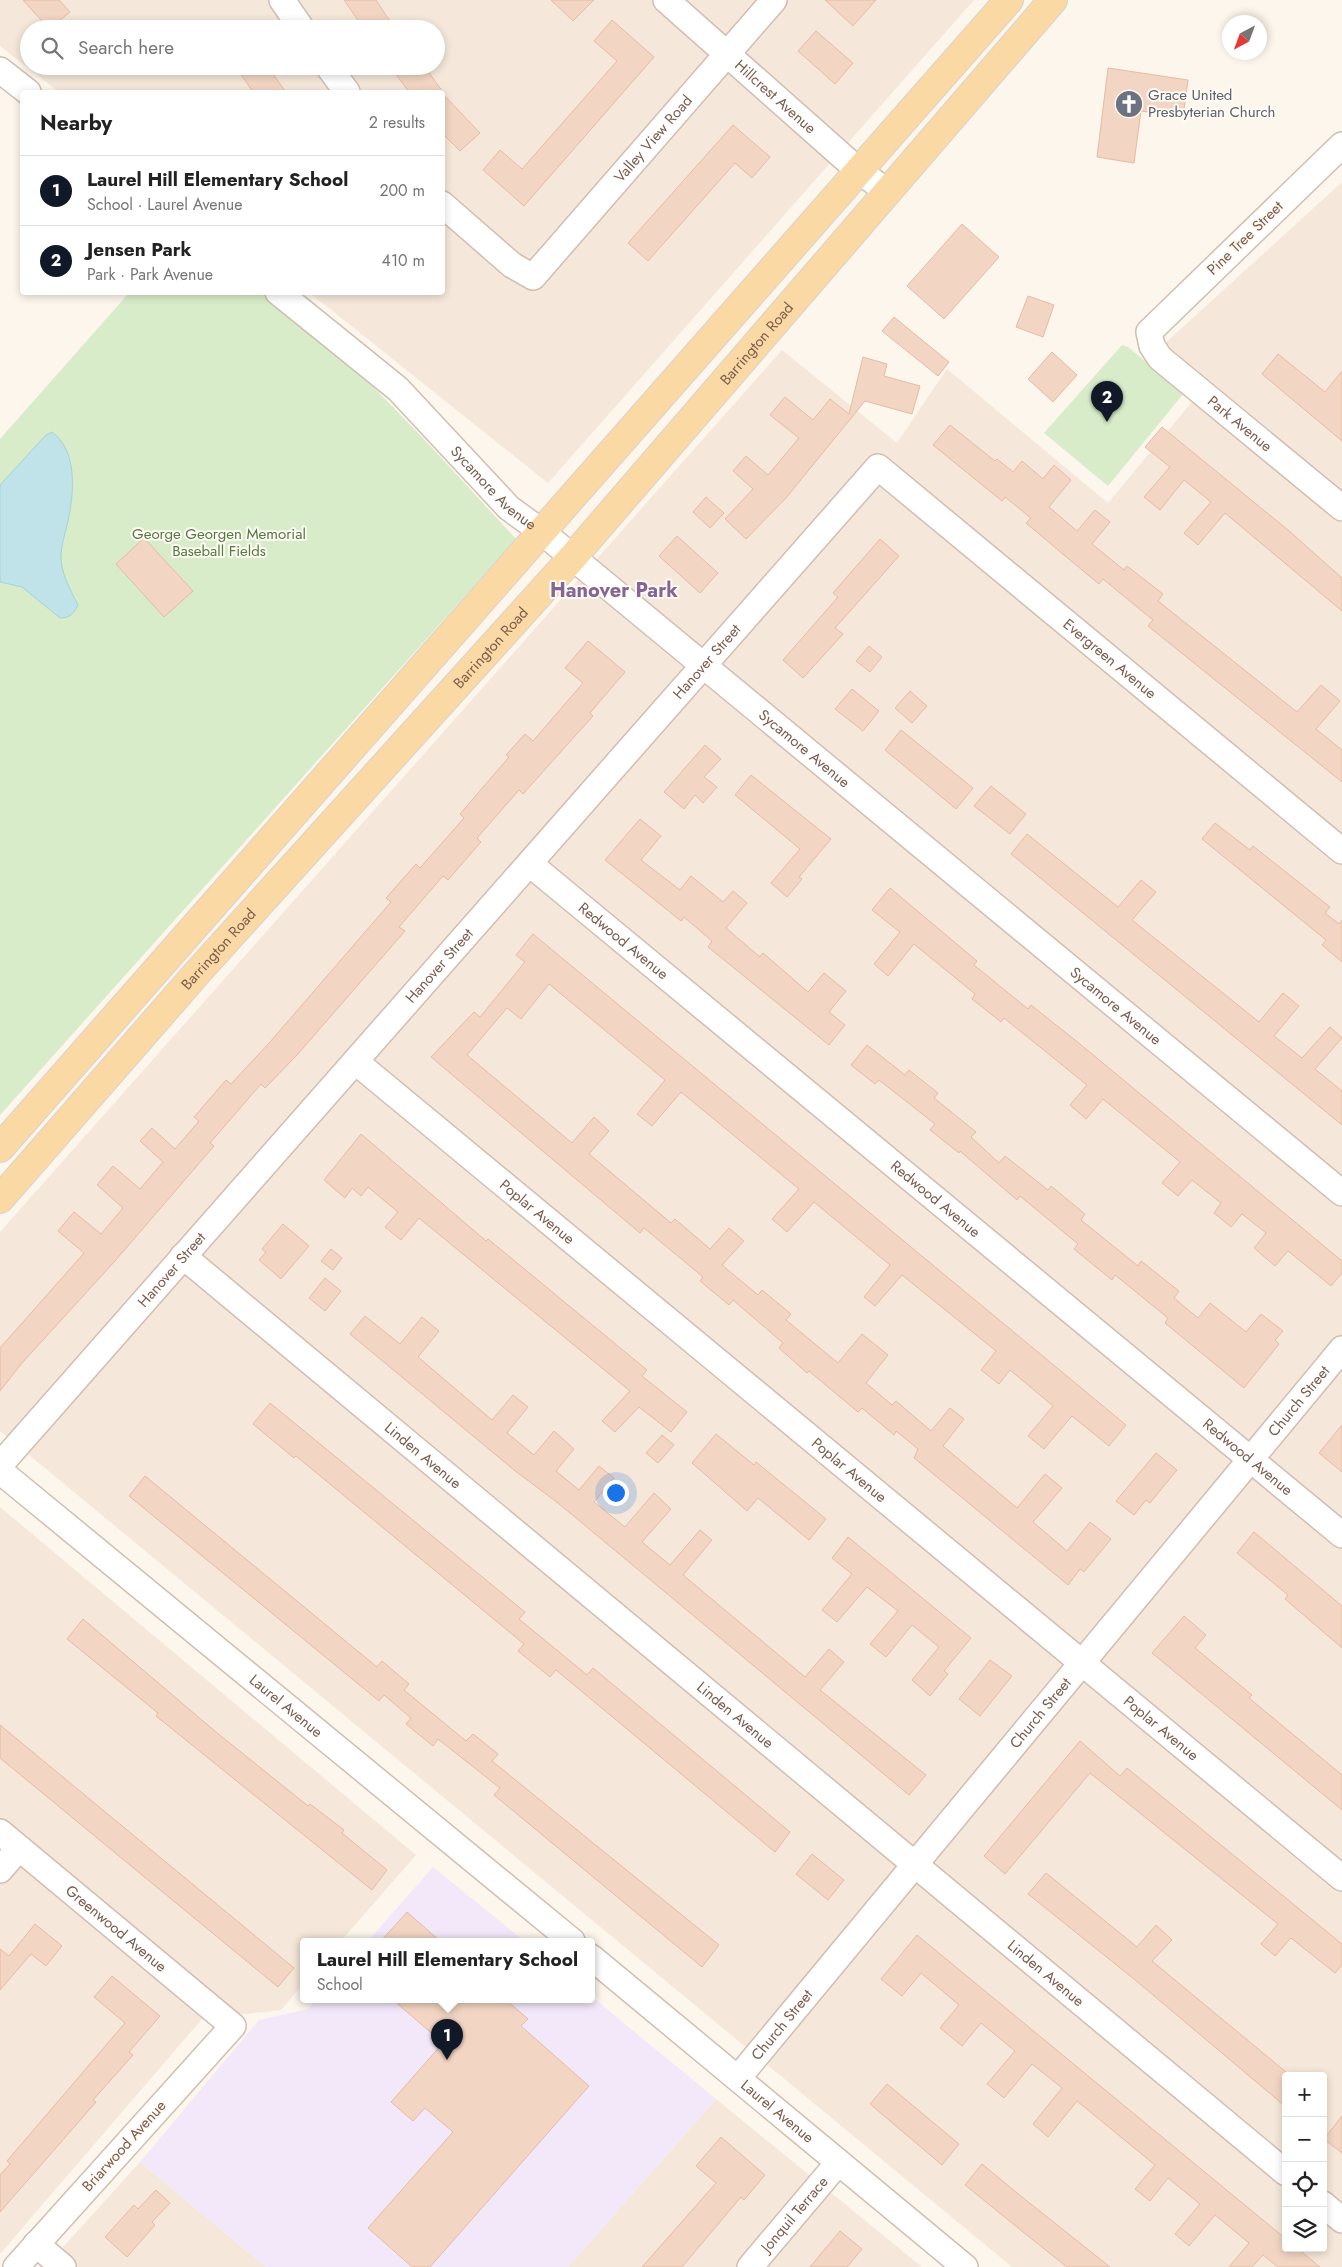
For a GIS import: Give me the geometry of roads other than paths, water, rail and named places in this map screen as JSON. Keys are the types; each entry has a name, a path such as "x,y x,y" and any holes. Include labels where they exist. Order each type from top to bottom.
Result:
{"main road":[{"path":"0,1148 1009,0"},
{"name":"Barrington Road","path":"0,1199 197,973 572,558 1052,0"}],"street":[{"path":"282,0 296,20"},
{"name":"Hillcrest Avenue","path":"666,0 859,171 888,192"},
{"name":"Valley View Road","path":"445,207 512,265 533,278 774,0"},
{"path":"0,70 25,90"},
{"path":"335,75 346,90"},
{"name":"Pine Tree Street","path":"1149,332 1341,146"},
{"name":"Sycamore Avenue","path":"282,295 398,389 509,508 542,532 1342,1193"},
{"name":"Park Avenue","path":"1149,332 1152,346 1160,358 1342,508"},
{"name":"Hanover Street","path":"0,1465 530,864 701,665 878,467"},
{"name":"Evergreen Avenue","path":"878,467 1342,851"},
{"name":"Redwood Avenue","path":"530,864 1342,1535"},
{"name":"Poplar Avenue","path":"356,1062 1342,1878"},
{"name":"Linden Avenue","path":"183,1256 1282,2170"},
{"name":"Church Street","path":"738,2078 1342,1349"},
{"name":"Laurel Avenue","path":"0,1471 568,1938"},
{"name":"Greenwood Avenue","path":"0,1832 232,2026"},
{"path":"0,1870 19,1848"},
{"name":"Laurel Avenue","path":"595,1960 965,2267"},
{"name":"Briarwood Avenue","path":"16,2267 232,2026"},
{"name":"Jonquil Terrace","path":"750,2267 838,2163"},
{"path":"1327,2207 1342,2220"},
{"path":"36,2244 63,2267"}],"water":[{"path":"52,432 66,450 72,473 72,498 62,544 61,559 65,577 78,605 71,615 60,618 22,587 0,582 0,485 46,435"}],"place":[{"name":"Grace United Presbyterian Church","path":"1129,104"},
{"name":"Jensen Park","path":"1107,422"},
{"name":"Laurel Hill Elementary School","path":"447,2060"}],"district":[{"name":"Hanover Park","path":"614,590"}],"park label":[{"name":"George Georgen Memorial Baseball Fields","path":"219,542"}]}
